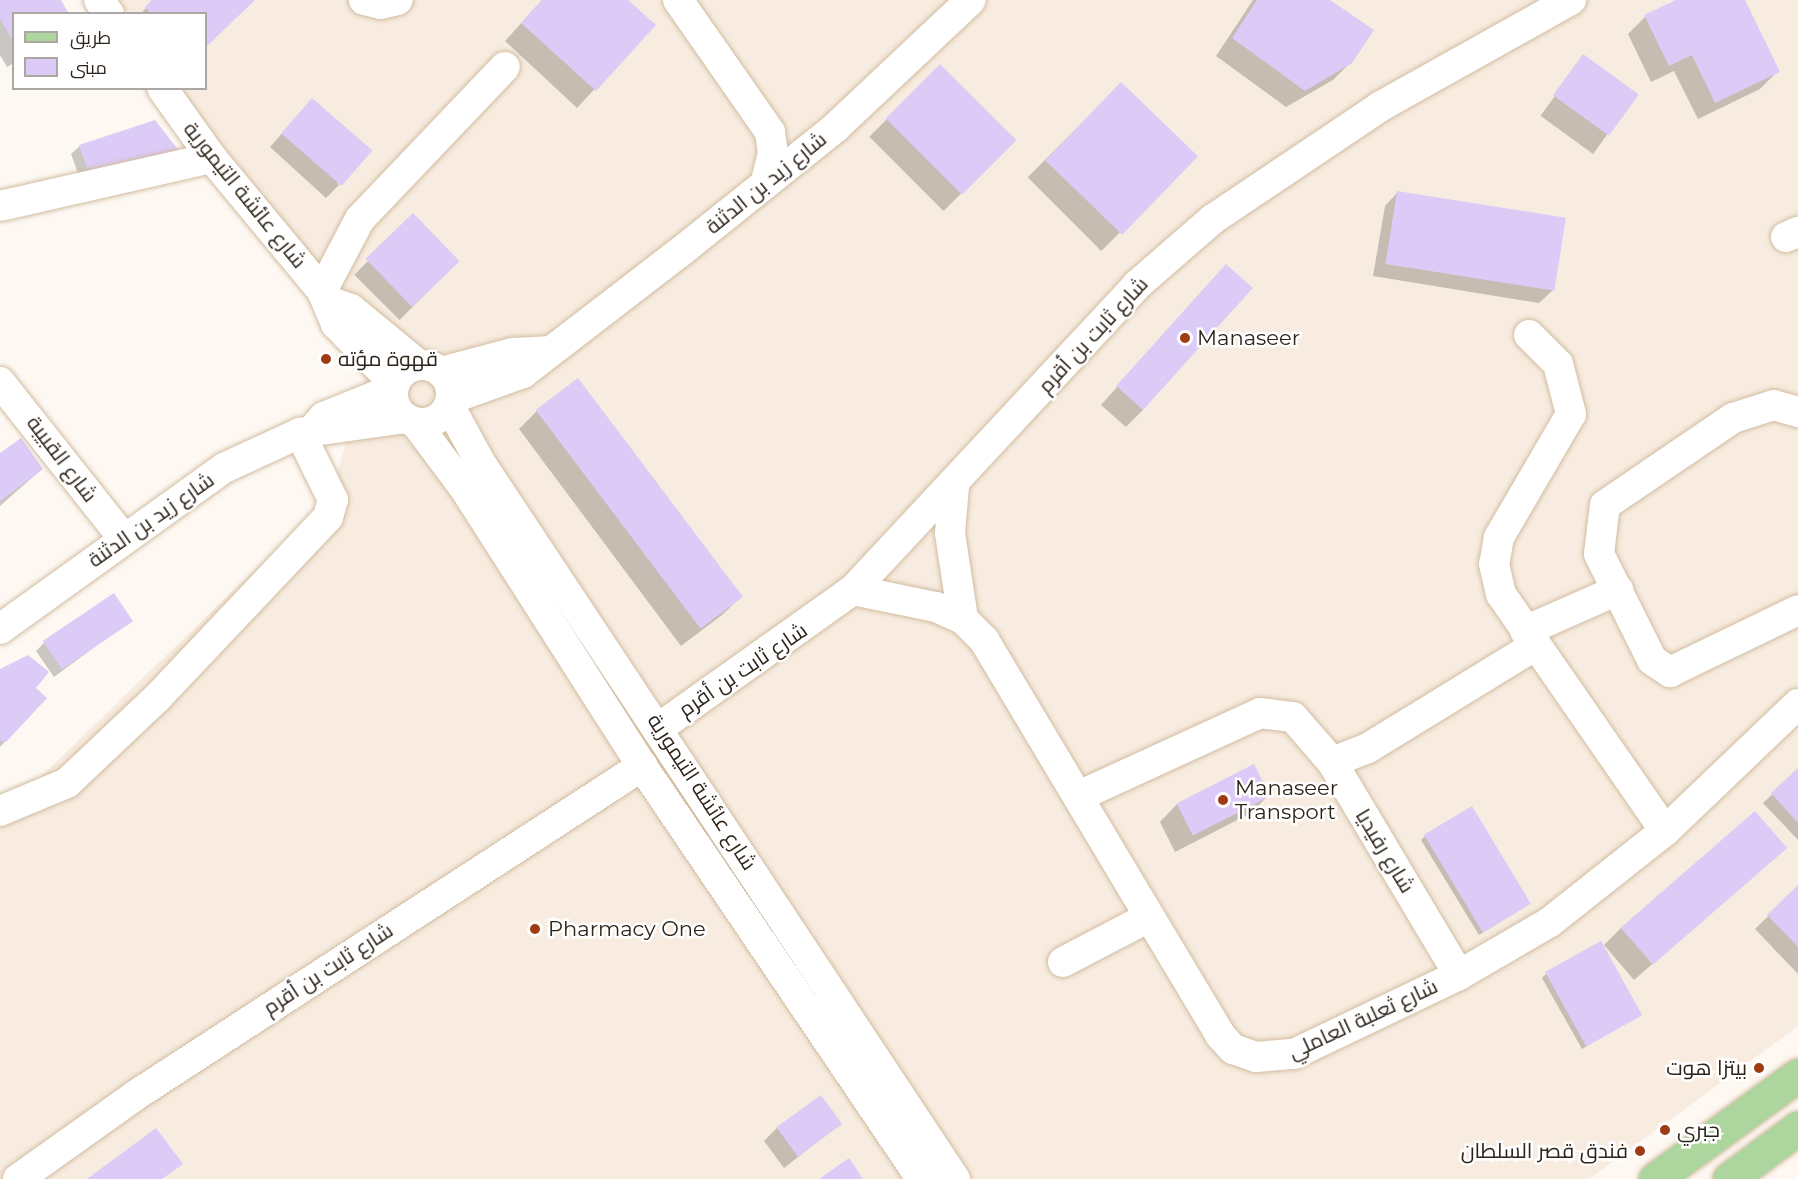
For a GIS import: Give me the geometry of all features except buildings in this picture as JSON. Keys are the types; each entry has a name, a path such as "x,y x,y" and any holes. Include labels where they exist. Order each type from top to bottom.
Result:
{"main road":[{"path":"1655,1179 1798,1075"},
{"path":"1729,1179 1798,1128"}],"street":[{"path":"364,0 398,0"},
{"path":"678,0 770,132 773,153 766,182"},
{"name":"شارع زيد بن الدثنة","path":"0,629 123,538 224,468 307,431 324,417 394,386 440,385 523,373 547,351 836,127 971,0"},
{"name":"شارع ثابت بن أقرم","path":"660,727 853,590 954,488 1137,285 1213,219 1381,106 1571,0"},
{"path":"325,296 360,219 505,67"},
{"name":"شارع عائشة التيمورية","path":"163,90 212,158 325,296 349,339 394,386 410,420 465,489 642,766 922,1179"},
{"path":"0,206 212,158"},
{"name":"شارع عائشة التيمورية","path":"325,296 351,309 440,385 480,462 660,727 955,1179"},
{"path":"1529,335 1558,364 1571,414 1499,537 1494,564 1501,594 1665,831"},
{"name":"شارع القبيبة","path":"0,382 123,538"},
{"name":"شارع زيد بن الدثنة","path":"307,431 330,432 410,420 435,419 440,385"},
{"path":"1798,412 1774,405 1733,418 1605,505 1599,554 1652,660 1670,672 1798,610"},
{"path":"0,812 68,783 157,698 328,517 333,500 307,431"},
{"path":"954,488 950,533 963,619"},
{"name":"شارع ثعلبة العاملي","path":"853,590 913,598 963,619 1008,675 1147,918 1220,1035 1233,1049 1256,1057 1294,1054 1459,975 1550,922 1665,831 1798,704"},
{"path":"1332,762 1368,748 1530,638 1618,590"},
{"name":"شارع رفيديا","path":"1079,796 1260,712 1293,717 1332,762 1459,975"},
{"name":"شارع ثابت بن أقرم","path":"18,1179 136,1095 642,766"},
{"path":"1063,962 1147,918"}],"shaded area":[{"path":"94,0 1798,0 1798,1026 1589,1179 0,1179 0,816 330,497 365,378 159,90 207,90 207,12 103,12"}],"place":[{"name":"Manaseer","path":"1185,338"},
{"name":"قهوة مؤته","path":"326,359"},
{"name":"Manaseer Transport","path":"1223,800"},
{"name":"Pharmacy One","path":"535,929"},
{"name":"بيتزا هوت","path":"1759,1068"},
{"name":"جبري","path":"1665,1130"},
{"name":"فندق قصر السلطان","path":"1640,1151"}]}
